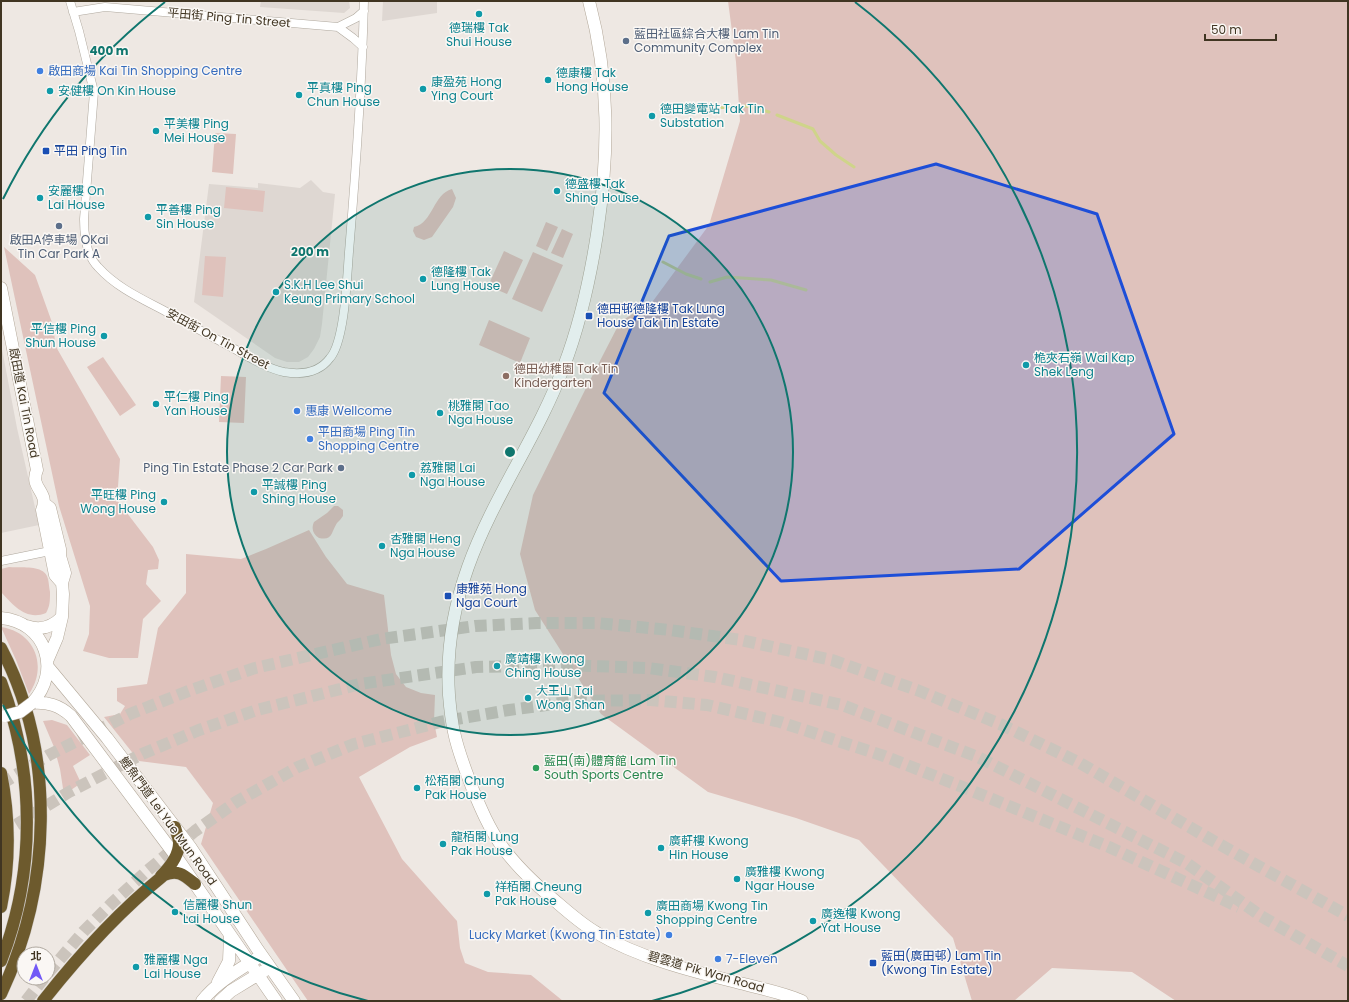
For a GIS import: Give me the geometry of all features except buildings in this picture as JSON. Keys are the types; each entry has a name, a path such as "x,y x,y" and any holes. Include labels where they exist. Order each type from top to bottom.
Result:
{"highway":[{"path":"1,648 18,686 28,720 41,800 40,846 35,891 22,942 1,994"},
{"path":"1,682 14,725 20,753 27,824 25,867 22,888 12,930 1,961"},
{"path":"1,773 7,806 8,825 7,867 1,907"},
{"path":"157,881 169,867 176,855 179,842 175,827"},
{"path":"43,1001 94,939 157,881 170,872 178,872 195,884"}],"main road":[{"name":"碧雲道 Pik Wan Road","path":"589,1 597,37 603,78 606,139 602,195 592,267 581,313 562,373 534,434 489,516 458,595 452,620 449,650 449,683 453,729 468,776 481,808 497,839 507,853 529,877 582,923 610,940 681,968 764,989 802,1001"},
{"name":"啟田道 Kai Tin Road","path":"1,288 37,470 43,474 45,486 42,510 55,553 55,575 62,583 63,594 62,617 57,638 48,663 48,675 42,691 32,704"},
{"path":"1,609 6,618 26,626 36,628 52,625 62,617"},
{"name":"鯉魚門道 Lei Yue Mun Road","path":"26,626 42,643 48,663 191,848 262,956 294,1001"},
{"name":"鯉魚門道 Lei Yue Mun Road","path":"32,704 42,702 55,705 71,716 176,855 276,1001"},
{"path":"3,716 20,712 32,704"},
{"path":"215,987 229,961 230,934"},
{"path":"202,1001 215,987 262,956"},
{"path":"220,1001 231,991 270,967"}],"street":[{"name":"安田街 On Tin Street","path":"70,1 94,92 84,225 88,248 97,266 114,282 128,292 265,365 283,372 309,373 320,367 331,357 339,338 352,213 363,47 364,1"},
{"name":"平田街 Ping Tin Street","path":"73,12 105,7 338,27"},
{"path":"363,47 338,27 356,18 364,11"},
{"path":"4,560 55,553"}],"highlighted area":[{"path":"936,164 1097,214 1174,434 1019,569 781,581 604,393 669,236"}],"shaded area":[{"path":"261,1 349,1 350,8 344,13 260,7"},
{"path":"383,1 437,1 437,13 382,21"},
{"path":"728,1 1348,1 1348,1001 1176,1001 1132,972 1052,968 1014,1001 972,1001 953,938 859,840 796,818 708,792 601,714 535,610 520,554 533,495 620,322 653,301 709,225 740,121 736,62"},
{"path":"215,133 236,134 233,174 212,172"},
{"path":"311,180 323,192 335,194 322,324 320,337 308,357 299,362 287,362 275,358 194,302 209,184 258,188 258,183 300,188"},
{"path":"226,187 265,191 263,212 224,208"},
{"path":"452,189 456,198 453,207 432,237 424,240 416,237 413,231 414,227 425,220 441,196"},
{"path":"546,222 558,227 547,251 536,246"},
{"path":"562,229 573,234 563,258 551,253"},
{"path":"4,247 35,275 54,328 55,345 120,459 117,500 153,547 159,560 158,569 148,570 146,584 161,601 143,619 138,658 109,658 83,651 89,634 90,606 59,506"},
{"path":"504,251 523,260 507,294 488,286"},
{"path":"533,252 563,265 542,312 512,299"},
{"path":"205,256 226,257 223,297 202,295"},
{"path":"489,320 530,338 520,363 479,345"},
{"path":"1,344 17,428 39,525 1,533"},
{"path":"103,357 136,405 120,416 87,367"},
{"path":"221,376 246,377 244,423 219,422"},
{"path":"334,506 338,506 343,510 343,516 329,537 324,539 319,538 313,531 314,522"},
{"path":"309,530 326,557 347,584 384,595 391,655 396,674 406,687 421,693 435,695 434,722 437,737 410,747 359,777 402,859 457,921 460,948 465,963 488,972 531,975 563,1001 308,1001 201,844 213,803 186,767 139,761 104,717 120,714 125,706 117,701 117,688 147,684 158,628 186,593 186,554 241,559"},
{"path":"9,567 38,569 46,574 50,592 50,603 46,613 32,615 26,613 10,602 1,592 1,569"},
{"path":"1,627 13,630 22,636 30,643 35,652 37,672 35,683 29,694 16,660"},
{"path":"52,720 67,725 90,755 73,766 81,783 64,795 60,769 54,747 43,721"}],"waterway":[{"path":"697,109 749,106 769,112"},
{"path":"777,115 813,129 820,141 836,155 854,167"},
{"path":"663,262 686,274 701,279"},
{"path":"710,282 727,277 771,280 806,290"}],"tunnel":[{"path":"1,784 49,755 130,714 191,690 255,668 381,639 475,626 537,623 597,623 670,630 741,640 832,660 917,690 1000,724 1080,763 1210,839 1348,916"},
{"path":"1,834 69,792 142,754 199,730 257,710 360,684 476,667 566,665 648,668 715,677 842,705 978,757 1188,864 1261,916 1348,966"},
{"path":"56,964 84,931 111,904 147,871 195,831 236,802 298,767 354,744 440,722 509,710 576,701 651,700 707,705 780,722 884,756 965,788 1109,847 1239,907"},
{"path":"26,1001 38,986"}],"place":[{"name":"德瑞樓 Tak Shui House","path":"479,14"},
{"name":"藍田社區綜合大樓 Lam Tin Community Complex","path":"626,41"},
{"name":"啟田商場 Kai Tin Shopping Centre","path":"40,71"},
{"name":"德康樓 Tak Hong House","path":"548,80"},
{"name":"康盈苑 Hong Ying Court","path":"423,89"},
{"name":"安健樓 On Kin House","path":"50,91"},
{"name":"平真樓 Ping Chun House","path":"299,95"},
{"name":"德田變電站 Tak Tin Substation","path":"652,116"},
{"name":"平美樓 Ping Mei House","path":"156,131"},
{"name":"平田 Ping Tin","path":"46,151"},
{"name":"德盛樓 Tak Shing House","path":"557,191"},
{"name":"安麗樓 On Lai House","path":"40,198"},
{"name":"平善樓 Ping Sin House","path":"148,217"},
{"name":"啟田A停車場 OKai Tin Car Park A","path":"59,226"},
{"name":"德隆樓 Tak Lung House","path":"423,279"},
{"name":"S.K.H Lee Shui Keung Primary School","path":"276,292"},
{"name":"德田邨德隆樓 Tak Lung House Tak Tin Estate","path":"589,316"},
{"name":"平信樓 Ping Shun House","path":"104,336"},
{"name":"桅夾石嶺 Wai Kap Shek Leng","path":"1026,365"},
{"name":"德田幼稚園 Tak Tin Kindergarten","path":"506,376"},
{"name":"平仁樓 Ping Yan House","path":"156,404"},
{"name":"惠康 Wellcome","path":"297,411"},
{"name":"桃雅閣 Tao Nga House","path":"440,413"},
{"name":"平田商場 Ping Tin Shopping Centre","path":"310,439"},
{"name":"Ping Tin Estate Phase 2 Car Park","path":"341,468"},
{"name":"荔雅閣 Lai Nga House","path":"412,475"},
{"name":"平誠樓 Ping Shing House","path":"254,492"},
{"name":"平旺樓 Ping Wong House","path":"164,502"},
{"name":"杏雅閣 Heng Nga House","path":"382,546"},
{"name":"康雅苑 Hong Nga Court","path":"448,596"},
{"name":"廣靖樓 Kwong Ching House","path":"497,666"},
{"name":"大王山 Tai Wong Shan","path":"528,698"},
{"name":"藍田(南)體育館 Lam Tin South Sports Centre","path":"536,768"},
{"name":"松栢閣 Chung Pak House","path":"417,788"},
{"name":"龍栢閣 Lung Pak House","path":"443,844"},
{"name":"廣軒樓 Kwong Hin House","path":"661,848"},
{"name":"廣雅樓 Kwong Ngar House","path":"737,879"},
{"name":"祥栢閣 Cheung Pak House","path":"487,894"},
{"name":"信麗樓 Shun Lai House","path":"175,912"},
{"name":"廣田商場 Kwong Tin Shopping Centre","path":"648,913"},
{"name":"廣逸樓 Kwong Yat House","path":"813,921"},
{"name":"Lucky Market (Kwong Tin Estate)","path":"669,935"},
{"name":"7-Eleven","path":"718,959"},
{"name":"藍田(廣田邨) Lam Tin (Kwong Tin Estate)","path":"873,963"},
{"name":"雅麗樓 Nga Lai House","path":"136,967"}]}
